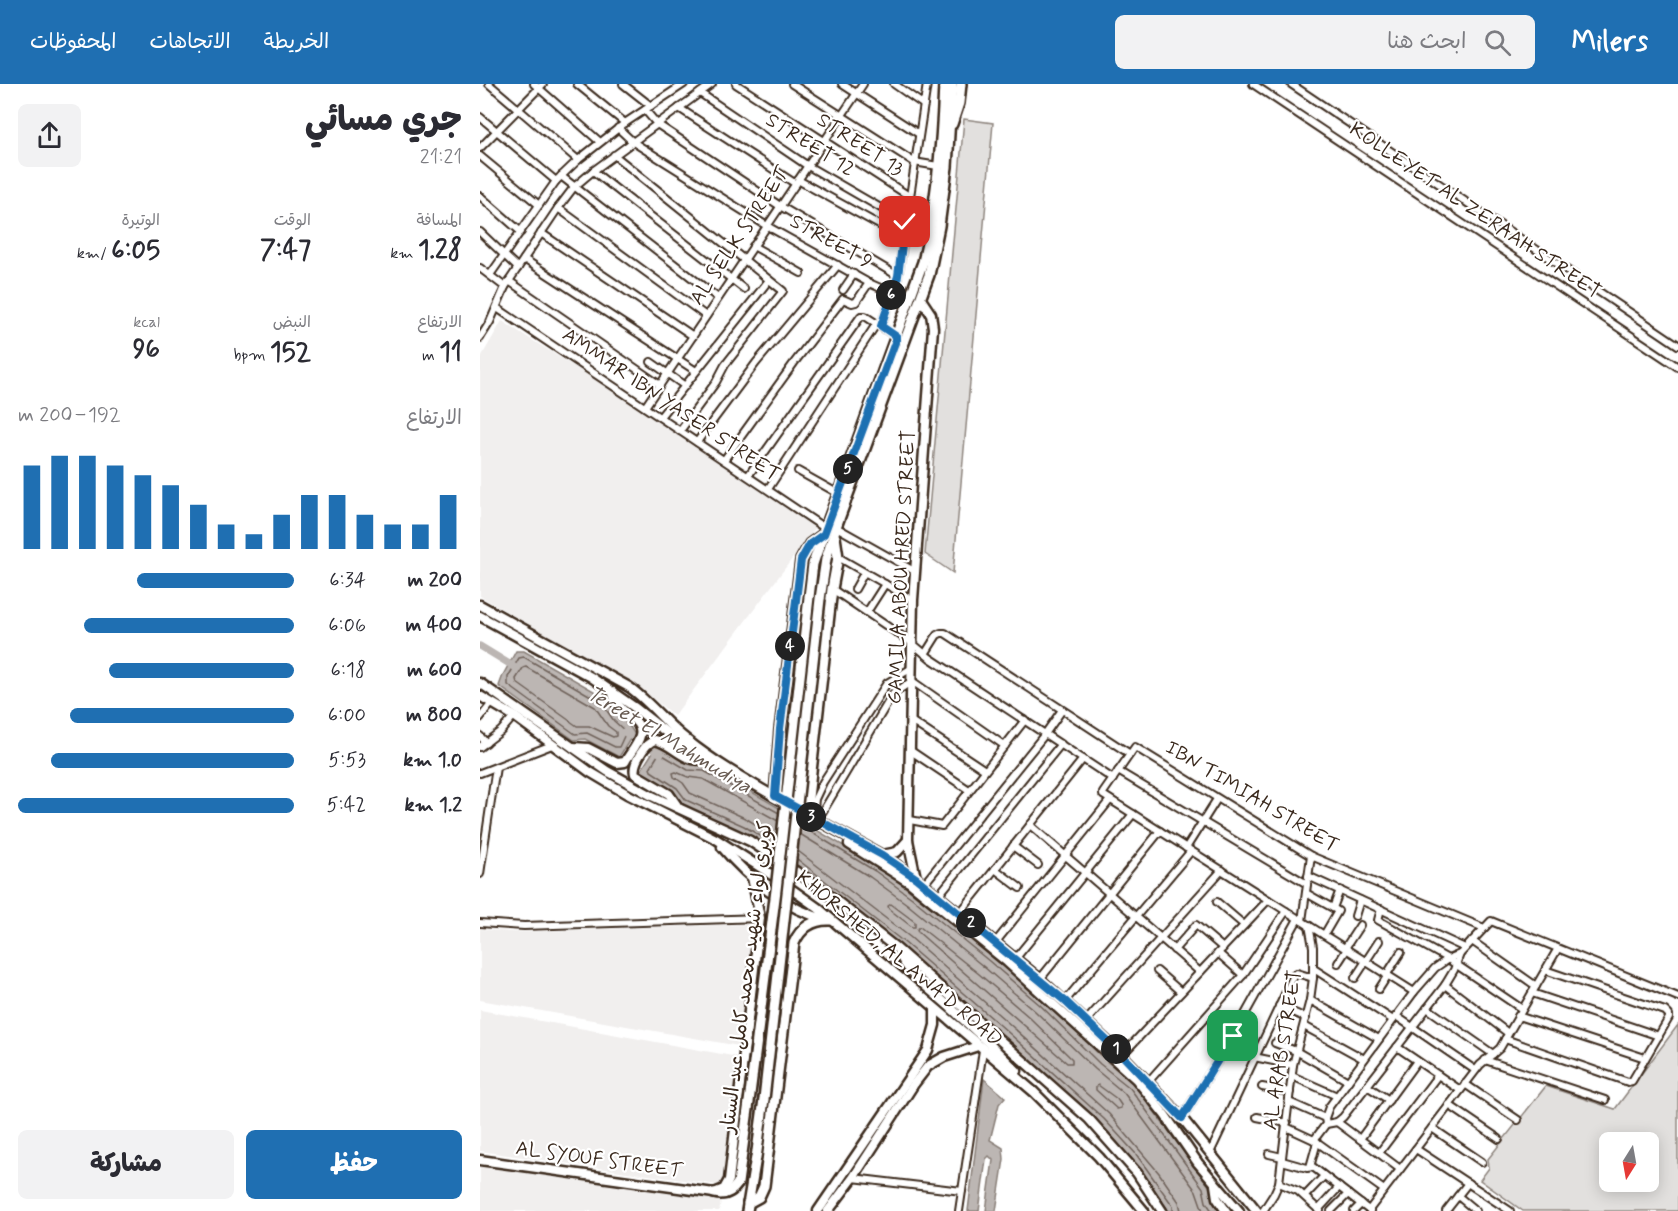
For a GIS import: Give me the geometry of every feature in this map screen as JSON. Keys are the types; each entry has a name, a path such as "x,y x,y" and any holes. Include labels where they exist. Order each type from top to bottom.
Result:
{"main road":[{"path":"812,818 813,748 838,557 830,531 839,494 923,262 932,221 944,84"},
{"path":"775,796 779,740 801,560 810,544 830,531 921,299 935,250 939,226 952,84"},
{"path":"949,132 959,103 961,84"},
{"name":"GAMILA ABOU HRED STREET","path":"916,878 908,840 912,643 933,328 931,314 921,299"},
{"name":"كوبرى لواء شهيد محمد كامل عبد الستار","path":"714,1193 731,1192 738,1183 776,890 813,564 830,531"},
{"name":"كوبرى لواء شهيد محمد كامل عبد الستار","path":"749,1209 764,1099 820,599 830,531"},
{"path":"480,605 629,687 689,742 812,818 882,855 924,884 1040,979 1122,1055 1182,1118 1257,1211"},
{"path":"480,616 591,678 703,759 909,882 1007,962 1136,1079 1215,1184 1239,1211"},
{"name":"KHORSHED, AL AWA'D ROAD","path":"480,683 622,780 732,831 783,861 896,948 1089,1119 1137,1173 1162,1211"},
{"path":"573,747 588,748 617,764 625,762 640,737 639,726 615,703 613,692"},
{"name":"KHORSHED, AL AWA'D ROAD","path":"480,696 514,716 610,784 716,839 792,889 1034,1092 1099,1157 1144,1211"},
{"path":"678,807 669,794 635,774 635,765 649,742 659,740 690,759 697,761 703,759"},
{"path":"779,740 786,747 795,750 804,751 813,748"},
{"path":"716,839 752,877 794,908 831,920"},
{"path":"882,855 897,852 908,840"},
{"path":"714,1193 724,1189 729,1180 760,918 752,877"},
{"path":"749,1209 759,1197 764,1186 794,943 800,933 811,924 821,920 831,920"},
{"path":"896,948 909,970 1000,1054 1034,1092"},
{"path":"828,1211 853,1178 914,1084 925,1063 933,1038 935,1010"},
{"path":"818,1211 925,1063 981,1048"},
{"name":"AL SYOUF STREET","path":"480,1160 714,1193"},
{"path":"1215,1184 1217,1198 1226,1211"}],"street":[{"path":"489,84 578,160"},
{"path":"577,84 625,123"},
{"path":"623,84 648,108 657,124 780,206 898,276"},
{"path":"480,336 497,308 507,284 574,187 712,84"},
{"name":"STREET 13","path":"736,84 909,196 932,221"},
{"path":"792,84 914,162 938,166"},
{"path":"842,84 919,134"},
{"name":"AL SELK STREET","path":"645,407 863,84"},
{"path":"894,84 924,105"},
{"path":"768,489 879,324 891,294 898,276 927,84"},
{"name":"KOLLEYET AL ZERAAH STREET","path":"1253,84 1678,367"},
{"name":"KOLLEYET AL ZERAAH STREET","path":"1291,84 1678,345"},
{"path":"480,148 538,85 600,142"},
{"path":"490,275 559,178 600,142 678,85"},
{"name":"STREET 12","path":"700,93 808,166 905,222"},
{"path":"679,108 797,182 903,238"},
{"path":"480,117 718,298"},
{"name":"STREET 9","path":"618,128 633,141 767,226 869,283 910,301"},
{"path":"614,155 783,293 728,360 716,382 680,431"},
{"path":"480,156 539,205"},
{"path":"593,171 744,289"},
{"path":"480,196 521,232"},
{"path":"558,208 706,316"},
{"path":"480,232 518,268"},
{"path":"541,233 693,336"},
{"path":"753,246 801,273"},
{"path":"524,259 696,372"},
{"path":"697,442 756,363 838,265"},
{"path":"480,268 660,385"},
{"path":"843,290 854,274"},
{"path":"660,417 769,280"},
{"path":"724,460 843,300 856,302 869,283"},
{"name":"AMMAR IBN YASER STREET","path":"497,308 830,531 916,572"},
{"path":"748,476 859,318 865,316 897,337"},
{"path":"651,362 685,386"},
{"path":"798,471 839,494"},
{"path":"838,557 914,600"},
{"path":"855,589 864,573"},
{"path":"867,612 885,584"},
{"path":"832,589 925,654 1113,778"},
{"path":"925,654 937,635 943,633 1130,754 1103,793 1107,798 1414,992"},
{"path":"812,818 815,799 823,782 887,683 912,668"},
{"path":"812,818 893,694 912,681 1005,746"},
{"path":"480,718 492,703"},
{"path":"924,884 1062,710"},
{"path":"480,736 483,745 501,731 514,716"},
{"path":"910,820 942,826 1025,720"},
{"path":"911,721 985,770"},
{"path":"938,896 1061,744"},
{"path":"480,773 552,745"},
{"name":"IBN TIMIAH STREET","path":"1130,754 1137,747 1311,856 1484,928"},
{"path":"911,751 969,790"},
{"path":"959,914 1083,759"},
{"path":"480,874 496,767"},
{"path":"1118,771 1307,884"},
{"path":"995,943 1107,798"},
{"path":"1065,1001 1188,849 1218,799"},
{"path":"1015,959 1133,814"},
{"path":"1030,825 1200,972"},
{"path":"1040,979 1160,831"},
{"path":"1013,846 1038,865"},
{"path":"1182,1118 1233,1036 1300,920 1311,856"},
{"path":"995,869 1020,888"},
{"path":"1086,1021 1222,870"},
{"path":"1308,876 1465,948"},
{"path":"1334,908 1340,890"},
{"path":"1306,893 1338,912 1324,935"},
{"path":"1122,1055 1268,900"},
{"path":"1355,916 1360,900"},
{"path":"1217,902 1244,926"},
{"path":"1381,909 1378,920 1448,958 1520,1012 1645,1058"},
{"path":"1148,1082 1243,975 1286,910"},
{"path":"480,923 524,926 760,918"},
{"path":"1337,1122 1445,985 1460,954 1490,921 1678,997"},
{"path":"1174,950 1196,925 1243,975"},
{"name":"AL ARAB STREET","path":"1263,1211 1279,1183 1293,1065 1311,1000 1314,969 1309,925"},
{"path":"1338,963 1360,925"},
{"path":"1355,978 1379,941"},
{"path":"1472,941 1536,986"},
{"path":"1269,1154 1307,1168 1310,1167 1370,1210 1475,1070 1500,1048 1557,950"},
{"path":"1379,989 1401,952"},
{"path":"1310,1167 1315,1141 1325,1121 1326,1112 1337,1096 1414,992 1435,968 1448,958 1460,954"},
{"path":"1314,969 1413,1027 1475,1070"},
{"path":"1445,985 1507,1036 1628,1082 1632,1081 1669,1018 1668,1012 1545,970"},
{"path":"1157,971 1181,992"},
{"path":"1210,1153 1295,974 1313,978"},
{"path":"1532,993 1659,1036"},
{"path":"1311,1000 1379,1039"},
{"path":"1279,1006 1306,1017"},
{"path":"1427,1008 1492,1054"},
{"path":"1304,1026 1364,1059"},
{"path":"1275,1043 1296,1051 1348,1081"},
{"path":"1397,1047 1460,1090"},
{"path":"959,1211 981,1048"},
{"path":"1254,1057 1293,1065"},
{"path":"1485,1060 1605,1101"},
{"path":"1360,1139 1417,1061"},
{"path":"1379,1153 1438,1075"},
{"path":"1292,1076 1337,1096"},
{"path":"1465,1084 1518,1120"},
{"path":"1367,1086 1389,1100"},
{"path":"1262,1087 1290,1092"},
{"path":"1289,1102 1325,1121 1337,1122 1400,1169"},
{"path":"1449,1104 1499,1139"},
{"path":"1257,1117 1286,1125 1315,1141 1384,1190"},
{"path":"1432,1128 1482,1162"},
{"path":"1416,1149 1510,1211"},
{"path":"1305,1196 1324,1176"},
{"path":"853,1178 962,1191"},
{"path":"1279,1183 1298,1191 1319,1210 1339,1187"},
{"path":"1446,1211 1468,1183"},
{"path":"1331,1211 1348,1194"},
{"path":"1458,1196 1476,1211"},
{"path":"1354,1211 1361,1204"}],"shaded area":[{"path":"964,119 993,123 953,573 925,554"},
{"path":"502,321 678,432 816,527 674,716 648,694 480,596 480,359"},
{"path":"755,924 739,1046 480,1000 480,929 513,932"},
{"path":"480,1010 738,1057 722,1184 480,1151"},
{"path":"1678,1025 1678,1211 1523,1211 1480,1180 1489,1168 1488,1159 1546,1086 1615,1109"},
{"path":"480,1166 721,1201 719,1211 480,1211"}],"water":[{"path":"516,651 524,651 606,698 618,717 628,724 634,733 619,757 585,739 574,740 499,686"},
{"path":"658,744 691,764 704,764 878,866 993,956 1134,1084 1209,1186 1212,1200 1219,1211 1169,1211 1131,1158 1100,1124 901,947 800,868 741,831 681,804 673,792 640,772"},
{"path":"984,1079 1005,1097 999,1104 990,1140 1003,1148 1004,1159 996,1211 986,1211 993,1160 989,1156 986,1159 979,1211 968,1211"}],"waterway":[{"name":"Tereet El Mahmudiya","path":"480,646 516,668"},
{"name":"Tereet El Mahmudiya","path":"624,732 661,754"}],"route":[{"path":"905,222 898,276 881,326 897,337 824,534 810,544 801,560 780,729 775,796 882,855 916,878 1065,1001 1122,1055 1182,1118 1233,1036"}]}
